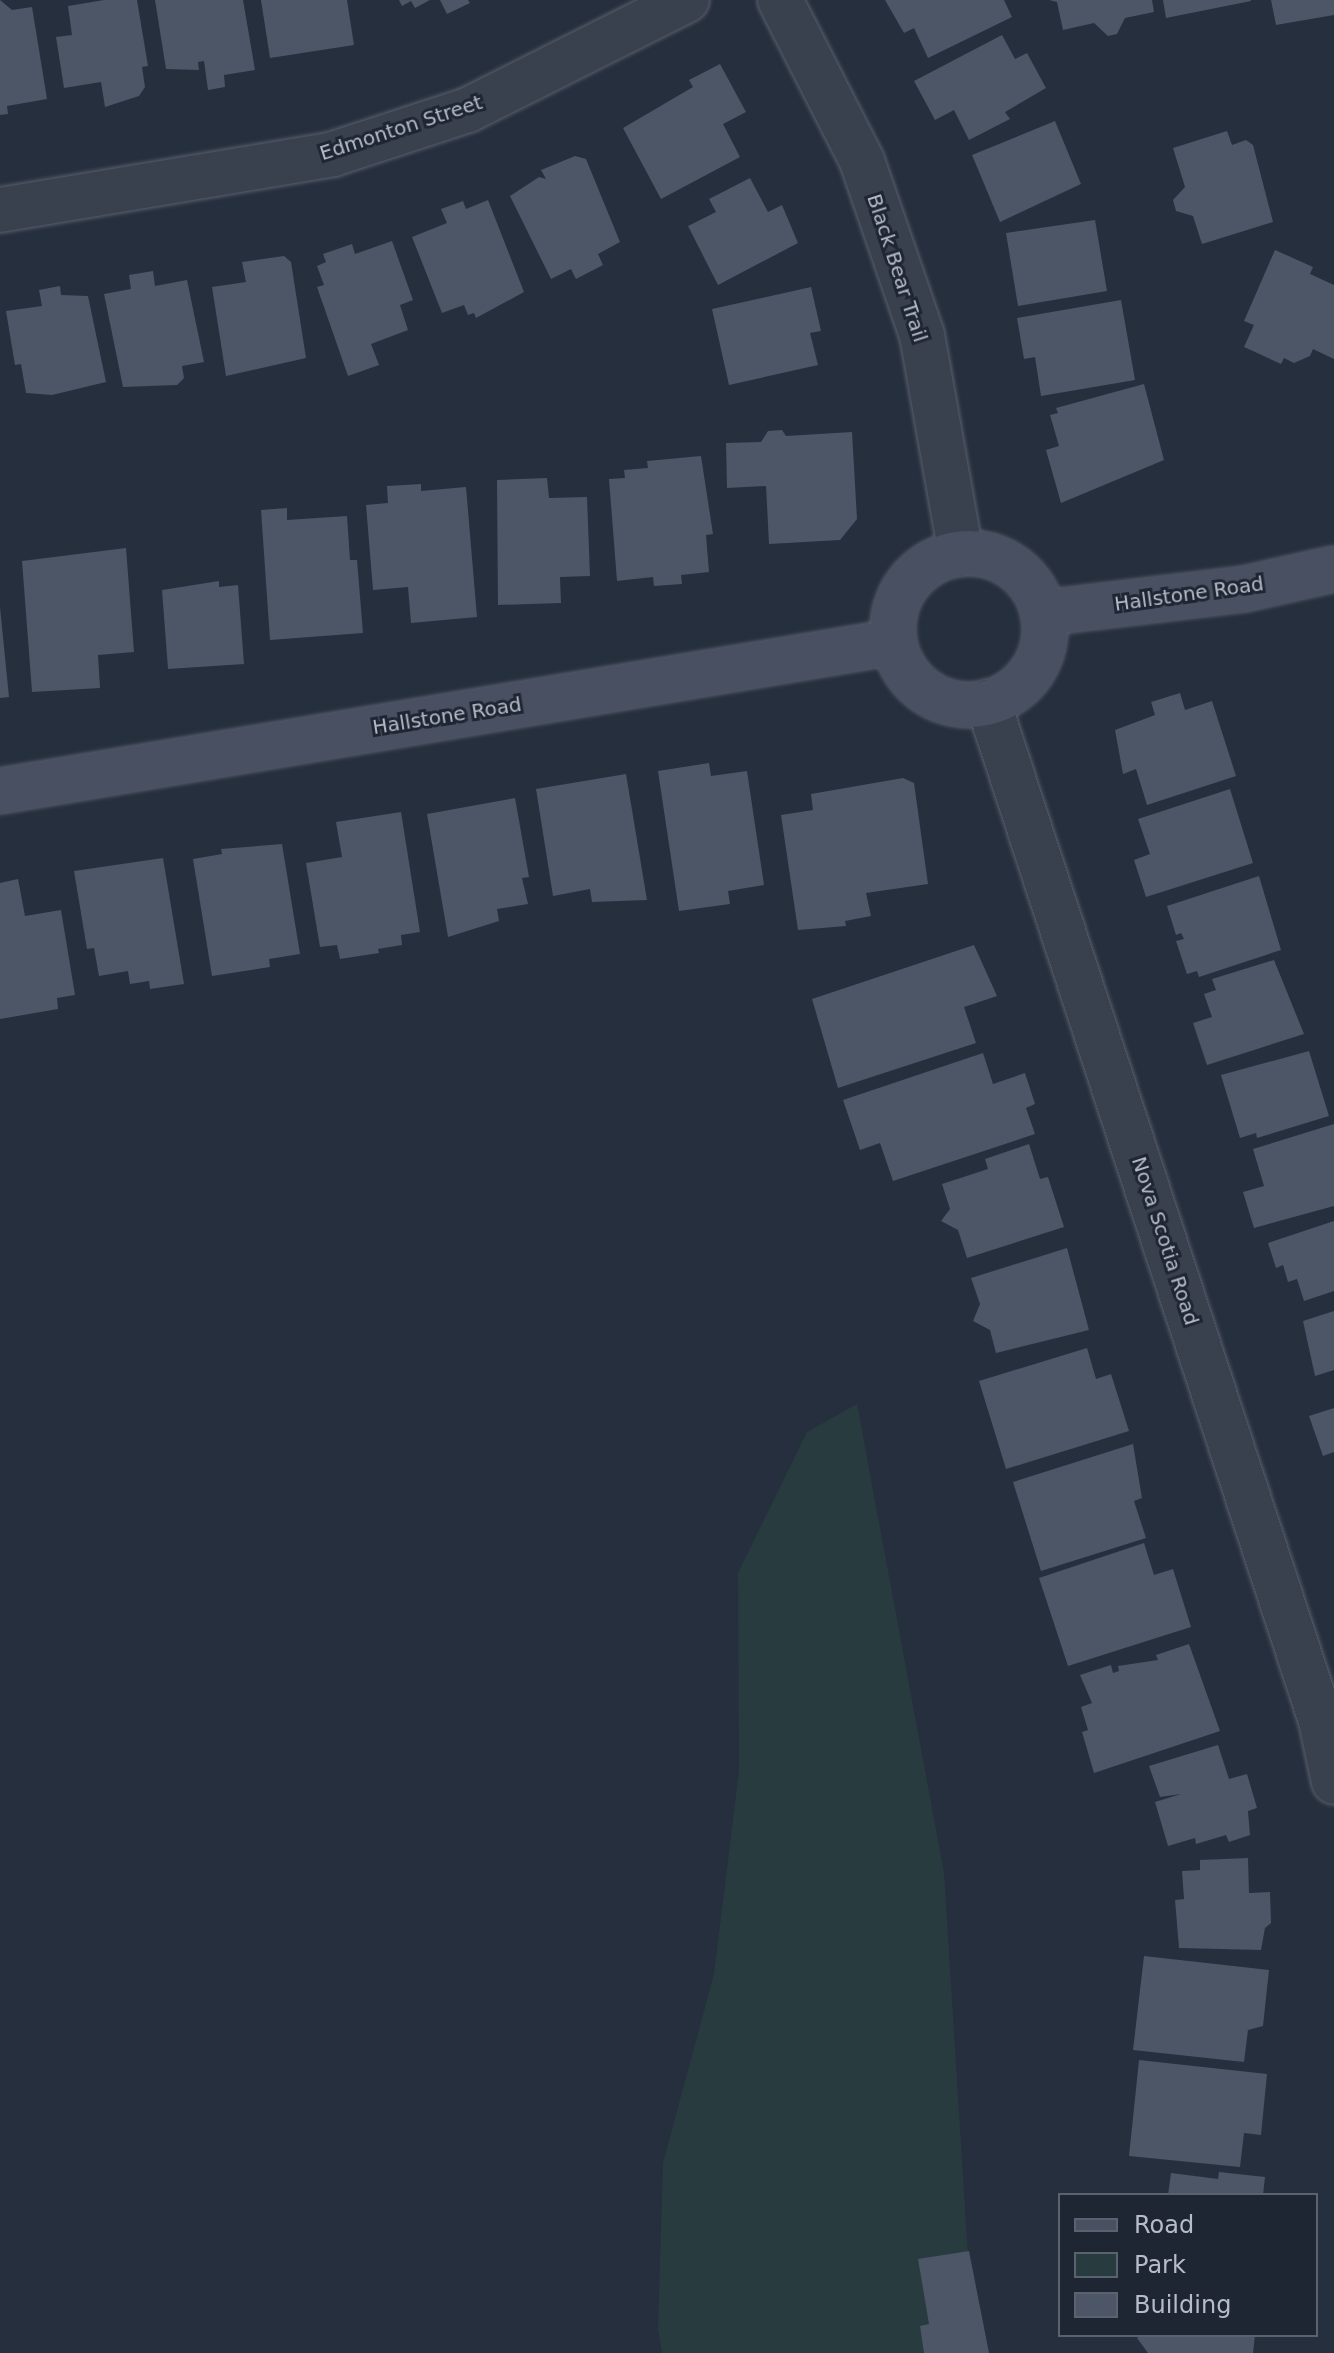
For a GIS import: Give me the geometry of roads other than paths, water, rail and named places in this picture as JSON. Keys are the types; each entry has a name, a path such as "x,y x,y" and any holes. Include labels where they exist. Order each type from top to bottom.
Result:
{"street":[{"name":"Edmonton Street","path":"0,210 333,154 468,110 687,0"},
{"name":"Black Bear Trail","path":"780,0 862,161 922,335 961,554"},
{"path":"961,554 997,559 1013,568 1027,581 1043,613 1042,650 1035,667 1009,694 988,702 955,704 922,689 899,660 894,642 896,607 903,591 928,566 961,554"},
{"name":"Hallstone Road","path":"1043,613 1244,589 1334,569"},
{"name":"Hallstone Road","path":"0,791 894,642"},
{"name":"Nova Scotia Road","path":"988,702 1316,1705 1334,1782"}]}
